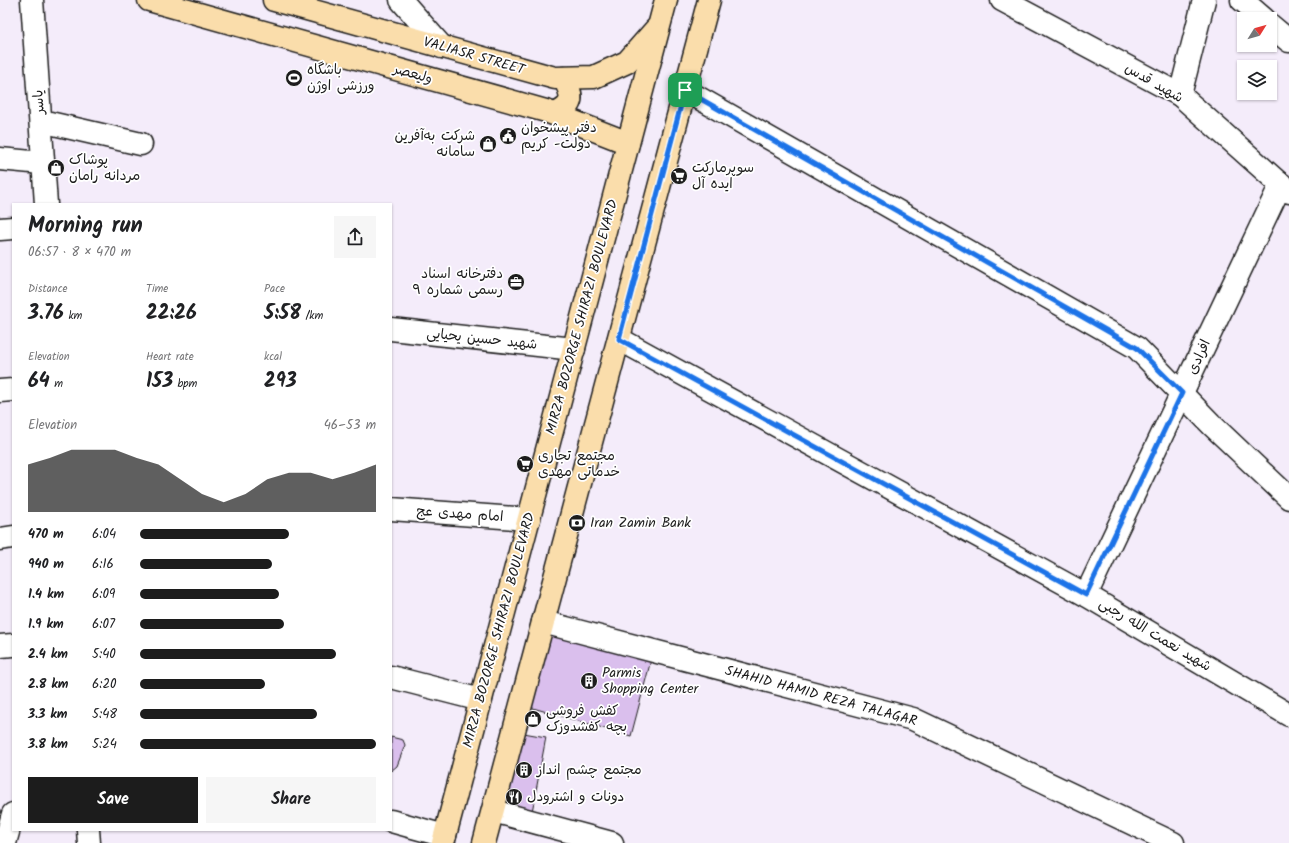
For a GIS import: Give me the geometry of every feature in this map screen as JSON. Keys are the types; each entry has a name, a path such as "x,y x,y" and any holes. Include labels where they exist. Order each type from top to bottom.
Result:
{"main road":[{"name":"ولیعصر","path":"149,0 555,114 628,143"},
{"name":"VALIASR STREET","path":"274,0 555,78 594,77 627,62 659,26"},
{"name":"MIRZA BOZORGE SHIRAZI BOULEVARD","path":"444,840 666,0"},
{"path":"484,843 709,0"},
{"path":"555,114 565,110 571,100 571,91 564,78"}],"street":[{"name":"یاسر","path":"32,0 46,203"},
{"path":"401,0 442,47"},
{"name":"شهید قدس","path":"1002,0 1180,95 1285,188"},
{"path":"1180,95 1204,0"},
{"path":"1242,0 1256,12"},
{"path":"1277,31 1289,41"},
{"path":"685,90 1137,348 1213,426 1289,498"},
{"path":"41,121 141,144"},
{"path":"0,159 42,163"},
{"name":"افرادی","path":"1086,595 1182,393 1285,188"},
{"path":"0,229 12,228"},
{"name":"شهید حسین یحیایی","path":"392,329 574,349"},
{"name":"شهید نعمت الله رجبی","path":"619,339 1086,595 1289,715"},
{"path":"0,391 12,390"},
{"name":"امام مهدی عج","path":"392,509 529,519"},
{"path":"0,539 12,537"},
{"name":"SHAHID HAMID REZA TALAGAR","path":"543,622 913,719 1163,841"},
{"path":"0,646 12,645"},
{"path":"392,677 481,700"},
{"path":"493,811 612,843"},
{"path":"6,843 12,818"},
{"path":"392,821 444,840"},
{"path":"88,831 89,843"}],"building":[{"name":"Parmis Shopping Center","path":"547,627 652,656 631,736 526,706"},
{"name":"مجتمع چشم انداز","path":"518,732 546,737 532,812 498,803"},
{"path":"392,737 403,740 405,745 397,766 392,770"}],"place":[{"name":"باشگاه ورزشی اوژن","path":"294,78"},
{"name":"دفتر پیشخوان دولت- کریم","path":"508,136"},
{"name":"شرکت به‌آفرین سامانه","path":"488,144"},
{"name":"پوشاک مردانه رامان","path":"56,168"},
{"name":"سوپرمارکت ایده آل","path":"679,176"},
{"name":"دفترخانه اسناد رسمی شماره ۹","path":"516,282"},
{"name":"مجتمع تجاری خدماتی مهدی","path":"525,464"},
{"name":"Iran Zamin Bank","path":"577,523"},
{"name":"Parmis Shopping Center","path":"589,681"},
{"name":"کفش فروشی بچه کفشدوزک","path":"533,719"},
{"name":"مجتمع چشم انداز","path":"524,770"},
{"name":"دونات و اشترودل","path":"514,797"}],"route":[{"path":"685,90 1137,348 1182,393 1086,595 619,339 685,90"}]}
